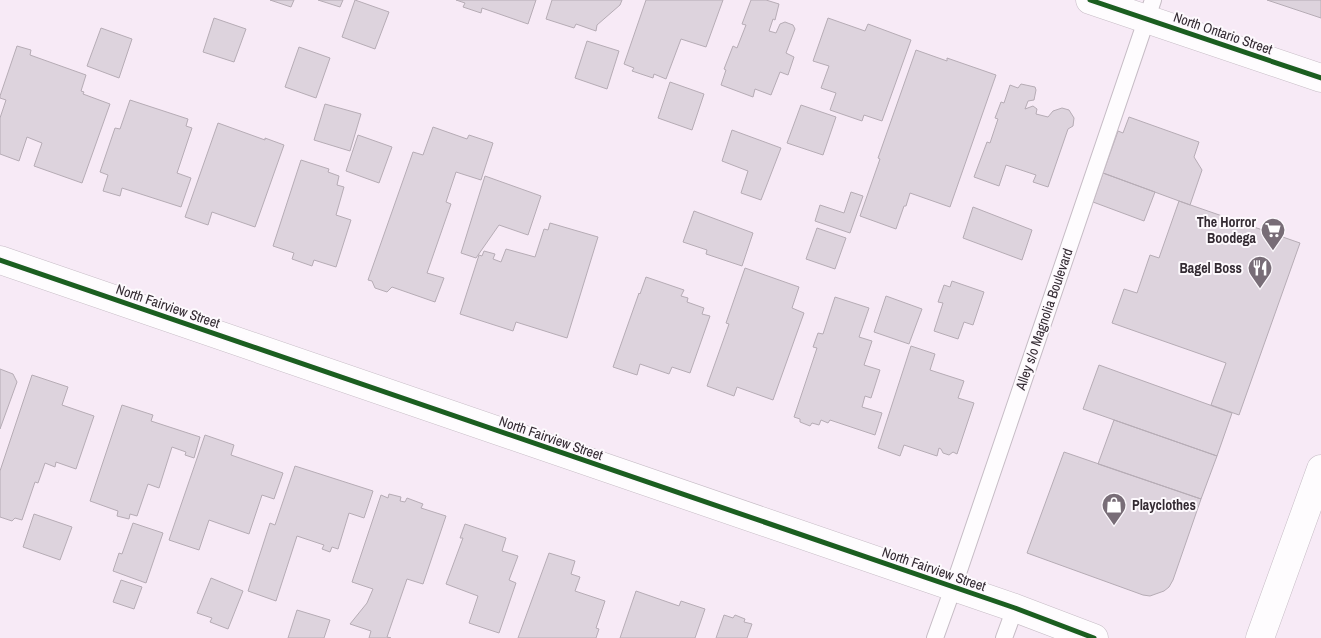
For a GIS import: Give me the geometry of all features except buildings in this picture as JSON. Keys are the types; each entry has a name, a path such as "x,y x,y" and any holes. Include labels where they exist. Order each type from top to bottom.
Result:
{"street":[{"name":"North Ontario Street","path":"1090,0 1149,9 1321,78"},
{"name":"North Fairview Street","path":"0,260 1015,608 1094,638"},
{"path":"1260,638 1321,469"}],"lane":[{"name":"Alley s/o Magnolia Boulevard","path":"935,638 1149,9"},
{"path":"1004,638 1015,608"}],"cycle path":[{"path":"1090,0 1321,78"},
{"path":"0,260 1015,608 1094,638"}],"place":[{"name":"The Horror Boodega","path":"1273,251"},
{"name":"Bagel Boss","path":"1260,289"},
{"name":"Playclothes","path":"1114,526"}]}
